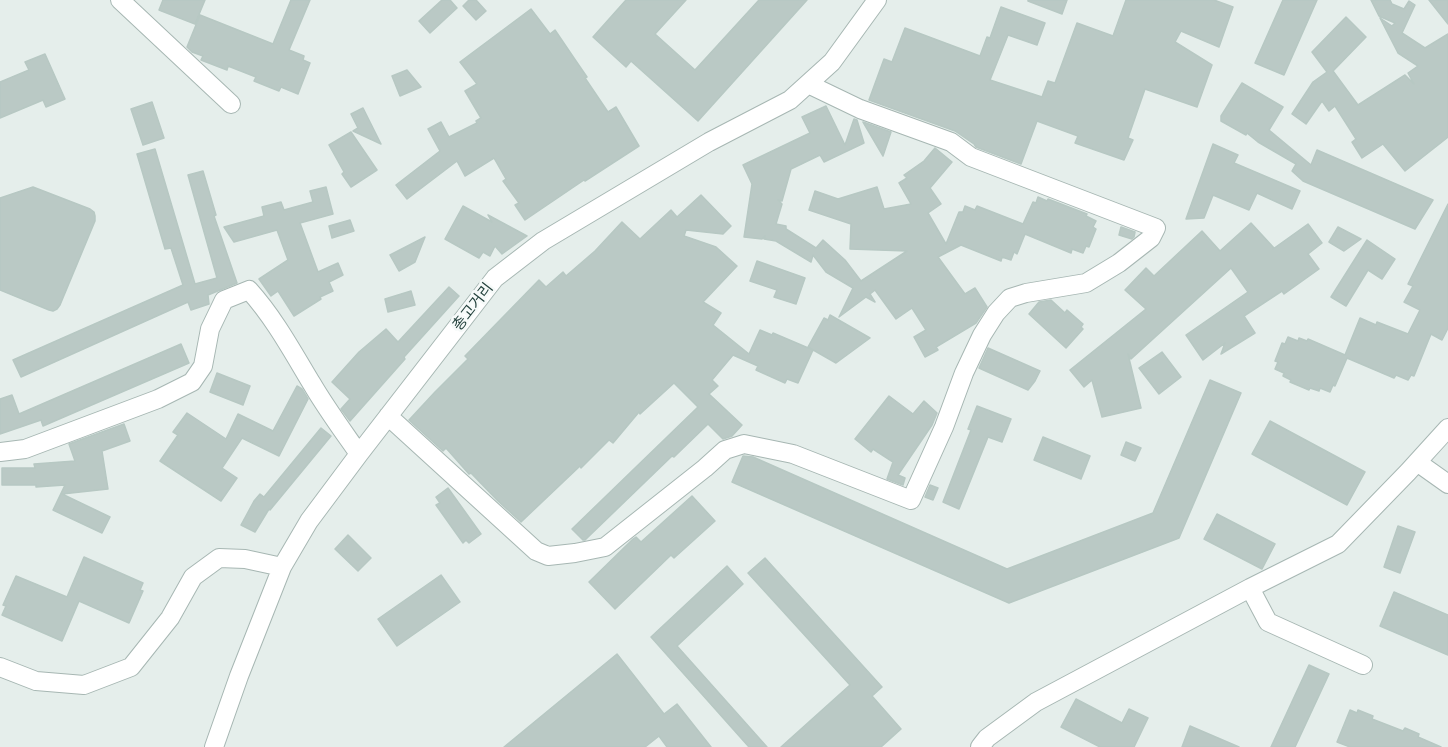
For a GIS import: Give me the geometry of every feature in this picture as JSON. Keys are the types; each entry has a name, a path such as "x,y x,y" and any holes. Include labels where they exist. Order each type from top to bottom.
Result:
{"street":[{"path":"120,0 231,104"},
{"name":"총고거리","path":"214,747 282,567 309,521 495,278 543,241 709,142 790,100 832,62 877,0"},
{"path":"388,416 536,551 548,556 605,547 725,450 744,444 793,454 911,500 982,335 1010,298 1026,293 1086,283 1119,263 1151,238 1156,228 971,157 951,142 860,108 808,84"},
{"path":"0,452 25,449 158,399 192,382 203,366 210,329 224,300 249,290 262,304 285,337 313,385 359,454"},
{"path":"980,747 987,738 1036,702 1250,588 1338,544 1448,428"},
{"path":"1417,462 1448,484"},
{"path":"0,667 36,681 84,685 131,667 170,618 193,577 219,558 244,559 282,567"},
{"path":"1250,588 1268,622 1363,665"}],"building":[{"path":"163,0 205,0 195,24 159,10"},
{"path":"291,0 310,0 289,50 304,56 303,60 310,63 298,94 281,87 279,91 254,81 256,77 228,66 227,70 201,60 203,56 192,52 187,47 200,15 273,44"},
{"path":"442,0 450,0 457,8 430,33 419,21"},
{"path":"469,0 476,0 486,11 476,20 463,6"},
{"path":"626,0 686,0 655,34 695,70 759,0 807,0 698,121 631,61 626,67 593,37"},
{"path":"1028,0 1067,0 1062,14"},
{"path":"1126,0 1214,0 1233,7 1219,47 1181,31 1175,42 1212,65 1197,107 1145,89 1128,138 1133,140 1124,160 1075,143 1078,136 1037,121 1021,164 976,147 955,131 869,100 884,59 892,62 905,28 980,56 987,37 990,38 1001,7 1045,23 1037,45 1008,35 990,80 1042,97 1048,81 1055,83 1077,23 1113,36"},
{"path":"1283,0 1317,0 1284,75 1255,63"},
{"path":"1371,0 1390,0 1392,4 1404,9 1409,1 1415,5 1402,33 1425,48 1448,34 1448,137 1405,171 1383,144 1362,158 1352,142 1356,139 1335,106 1329,111 1322,101 1306,124 1292,114 1313,82 1327,72 1312,52 1346,17 1366,37 1333,71 1358,105 1405,75 1414,84 1408,73 1418,66 1398,53 1380,18 1392,26 1395,23 1379,16"},
{"path":"1429,0 1448,0 1448,24"},
{"path":"531,9 550,34 555,30 608,112 616,107 639,146 525,220 515,205 519,203 503,181 506,179 494,158 465,176 457,161 407,199 396,185 440,151 428,129 441,122 449,137 477,123 476,121 481,118 465,91 477,84 460,62"},
{"path":"45,54 65,99 46,107 43,100 0,118 0,82 29,70 25,62"},
{"path":"407,70 421,87 400,96 392,76"},
{"path":"1242,83 1283,107 1269,130 1311,165 1317,150 1433,200 1415,229 1303,181 1292,171 1296,164 1247,133 1246,135 1221,121 1221,116"},
{"path":"152,102 164,138 143,145 131,109"},
{"path":"826,106 845,145 854,119 857,120 864,143 824,162 820,155 791,169 782,201 778,200 782,204 776,224 786,226 786,229 816,248 823,240 845,260 861,281 907,251 850,249 851,224 809,210 815,191 838,199 877,187 884,209 911,204 899,183 907,178 904,175 924,161 935,148 952,162 930,188 941,204 928,213 946,244 959,212 963,212 965,206 975,210 977,206 1023,224 1033,202 1036,203 1038,197 1087,214 1086,216 1096,221 1093,227 1096,229 1089,247 1086,246 1083,253 1072,249 1071,253 1025,234 1017,254 1014,252 1011,260 1002,257 1001,261 961,245 938,257 965,294 975,288 987,307 976,323 936,347 938,350 925,357 914,337 926,330 912,308 896,319 875,290 870,294 875,302 866,297 839,317 853,288 826,272 813,255 811,262 776,241 764,239 765,236 762,239 744,237 752,184 743,165 810,133 802,117"},
{"path":"363,108 381,144 353,131 358,128 351,114"},
{"path":"863,122 891,132 883,156"},
{"path":"351,132 377,170 351,187 342,174 344,172 329,145"},
{"path":"1213,144 1238,155 1234,163 1300,191 1292,209 1257,193 1249,210 1213,195 1204,218 1186,219"},
{"path":"155,149 195,284 217,278 188,175 203,171 216,215 214,216 237,283 208,295 209,304 191,310 188,302 21,377 13,360 183,285 171,248 165,249 137,154"},
{"path":"33,187 90,209 95,216 95,221 60,305 53,311 0,290 0,198"},
{"path":"326,187 333,214 300,223 318,272 338,263 343,275 329,282 333,291 320,297 321,299 294,316 278,291 271,296 259,279 288,260 277,230 234,242 224,227 264,216 262,207 281,202 284,210 313,202 310,191"},
{"path":"701,195 731,226 723,234 686,230 684,236 716,247 737,266 703,302 721,313 713,325 749,354 760,330 813,350 798,383 787,379 785,383 756,370 758,366 733,355 712,380 718,386 709,394 742,425 732,436 723,439 708,424 583,540 572,529 698,407 674,383 640,414 639,412 613,443 609,440 521,522 471,473 469,474 446,448 443,451 409,420 468,359 465,356 539,280 546,287 563,272 566,276 595,251 622,222 640,239 671,210 677,217"},
{"path":"1448,204 1448,328 1442,340 1431,334 1414,376 1411,375 1408,380 1396,375 1394,378 1347,358 1330,392 1320,388 1319,391 1310,388 1309,390 1290,382 1291,380 1283,376 1284,373 1275,369 1278,362 1275,361 1282,343 1285,344 1288,337 1298,341 1299,338 1307,341 1308,339 1345,355 1360,318 1408,334 1420,310 1404,302 1413,286 1408,284"},
{"path":"463,206 492,222 488,215 527,236 502,254 495,246 490,256 483,252 479,258 445,239"},
{"path":"350,220 354,231 332,238 329,226"},
{"path":"1251,223 1273,249 1308,224 1322,243 1308,254 1319,269 1284,294 1282,291 1244,316 1255,333 1221,354 1225,343 1203,360 1186,335 1248,292 1231,268 1131,359 1128,354 1141,408 1102,417 1092,380 1084,387 1070,370 1146,309 1125,290 1146,268 1154,276 1202,231 1220,251"},
{"path":"1121,227 1135,232 1134,237 1132,239 1119,235"},
{"path":"1338,227 1361,239 1344,251 1329,242"},
{"path":"425,237 415,262 399,271 390,255"},
{"path":"1367,240 1395,259 1382,279 1368,270 1346,306 1331,297"},
{"path":"757,261 805,278 796,304 774,297 777,290 750,281"},
{"path":"449,287 459,296 350,421 341,409 350,399 332,382 359,352 386,329 398,342"},
{"path":"411,291 415,305 388,312 385,299"},
{"path":"1051,300 1065,313 1067,310 1083,324 1081,327 1083,329 1066,348 1029,314 1039,302"},
{"path":"830,315 870,338 836,363 808,347 824,318 828,320"},
{"path":"181,344 189,363 43,426 41,420 0,434 0,399 12,395 19,414"},
{"path":"988,348 1040,371 1028,390 979,368"},
{"path":"1162,352 1181,377 1159,394 1139,368"},
{"path":"217,373 250,386 243,405 210,392"},
{"path":"1210,380 1241,393 1179,538 1009,603 732,482 743,456 753,457 1007,569 1153,513"},
{"path":"297,386 302,389 308,399 279,456 242,438 222,468 237,478 221,501 160,461 178,435 173,432 187,413 226,439 238,414 273,431"},
{"path":"889,396 913,414 924,401 937,413 932,425 898,475 905,478 903,485 887,479 893,462 873,449 871,452 855,439"},
{"path":"977,406 1011,419 1002,442 988,437 959,509 943,502 971,430 968,429"},
{"path":"1270,421 1365,472 1347,505 1252,454"},
{"path":"124,424 130,441 102,451 108,489 62,494 110,517 102,533 53,510 65,485 36,487 36,485 2,485 2,468 35,468 34,464 75,461 69,444"},
{"path":"321,428 331,436 269,509 255,532 241,525 254,501 260,494 264,497"},
{"path":"1043,437 1090,456 1081,479 1034,460"},
{"path":"1126,442 1141,448 1135,461 1121,455"},
{"path":"930,485 938,488 933,500 925,497"},
{"path":"448,488 481,534 469,543 466,540 463,543 436,505 440,503 436,497"},
{"path":"692,496 715,521 674,558 671,555 615,609 589,582 633,539 636,537 641,542"},
{"path":"1217,514 1275,544 1262,569 1204,539"},
{"path":"1398,526 1415,532 1400,573 1384,567"},
{"path":"348,535 371,558 358,571 335,549"},
{"path":"84,557 143,583 140,590 143,591 129,623 79,601 62,641 2,615 6,606 3,605 16,576 67,597"},
{"path":"765,558 882,687 872,696 901,729 881,747 781,747 850,685 748,573"},
{"path":"727,566 743,584 677,646 767,747 749,747 651,637"},
{"path":"441,575 460,602 397,646 378,619"},
{"path":"1394,592 1448,615 1448,655 1380,626"},
{"path":"617,654 664,714 677,704 711,747 667,747 659,736 645,747 504,747"},
{"path":"1309,665 1329,674 1295,747 1271,747"},
{"path":"1076,699 1122,723 1129,709 1148,718 1134,747 1100,747 1061,727"},
{"path":"1350,710 1357,713 1358,710 1373,716 1372,719 1403,731 1405,728 1419,734 1418,737 1441,747 1350,747 1337,742"},
{"path":"1190,726 1239,747 1182,747"}]}
